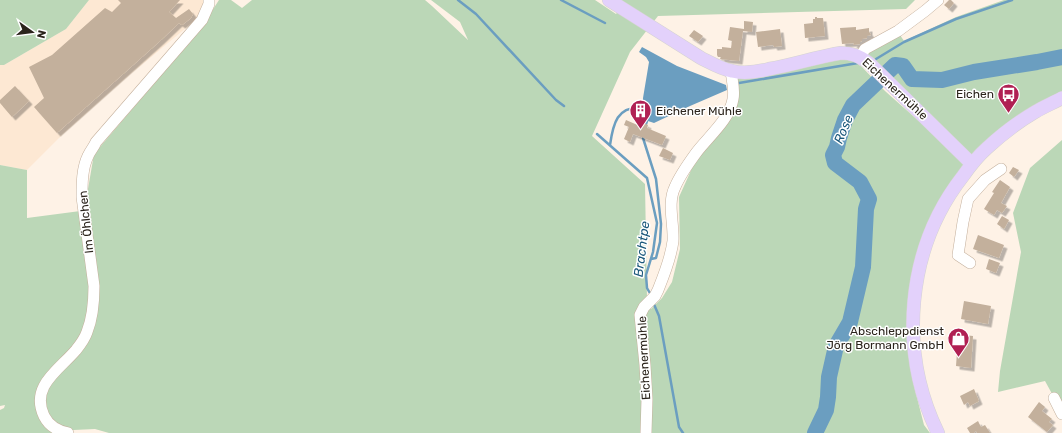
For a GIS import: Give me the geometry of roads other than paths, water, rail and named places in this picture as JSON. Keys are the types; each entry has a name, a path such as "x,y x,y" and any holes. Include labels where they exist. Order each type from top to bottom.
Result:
{"main road":[{"name":"Eichenermühle","path":"609,0 701,58 716,66 731,71 760,71 784,67 841,53 850,53 860,57 869,62 972,164"},
{"path":"938,433 932,422 919,382 913,328 917,279 927,242 940,211 952,190 972,164 986,149 1002,135 1036,111 1062,98"}],"street":[{"name":"Im Öhlchen","path":"68,433 55,429 46,420 41,409 40,401 45,384 51,375 77,349 87,332 92,316 94,286 82,197 82,184 87,156 101,137 202,20 209,4 209,0"},
{"path":"860,57 865,49 898,31 938,0"},
{"name":"Eichenermühle","path":"646,433 647,399 640,318 641,311 655,296 661,283 671,251 673,240 671,204 674,188 696,153 727,115 731,106 734,97 731,71"},
{"path":"970,264 958,255 968,199 985,180 1000,169"},
{"path":"952,190 968,199"},
{"path":"1054,398 1062,414"}],"water":[{"path":"642,47 677,66 726,85 727,90 654,123 642,119 643,98 649,62 646,57 639,52"}],"waterway":[{"name":"Brachtpe","path":"458,0 476,14 556,100 564,106"},
{"path":"561,0 605,23"},
{"path":"876,59 904,42 956,19 1012,0"},
{"name":"Rose","path":"815,433 826,410 829,377 836,346 850,322 863,267 866,209 869,199 860,182 835,163 833,155 845,120 853,105 895,65 903,66 912,79 942,80 974,72 1062,57"},
{"path":"739,83 858,63"},
{"path":"610,145 615,123 622,113 634,108 643,108"},
{"name":"Brachtpe","path":"597,134 647,178 657,223 653,252 646,275 647,288 651,295"},
{"path":"643,138 656,179 661,224 660,242 656,258 651,259"},
{"name":"Brachtpe","path":"653,302 659,316 679,427 683,433"}],"place":[{"name":"Eichen","path":"1009,114"},
{"name":"Eichener Mühle","path":"641,130"},
{"name":"Abschleppdienst Jörg Bormann GmbH","path":"959,358"}]}
